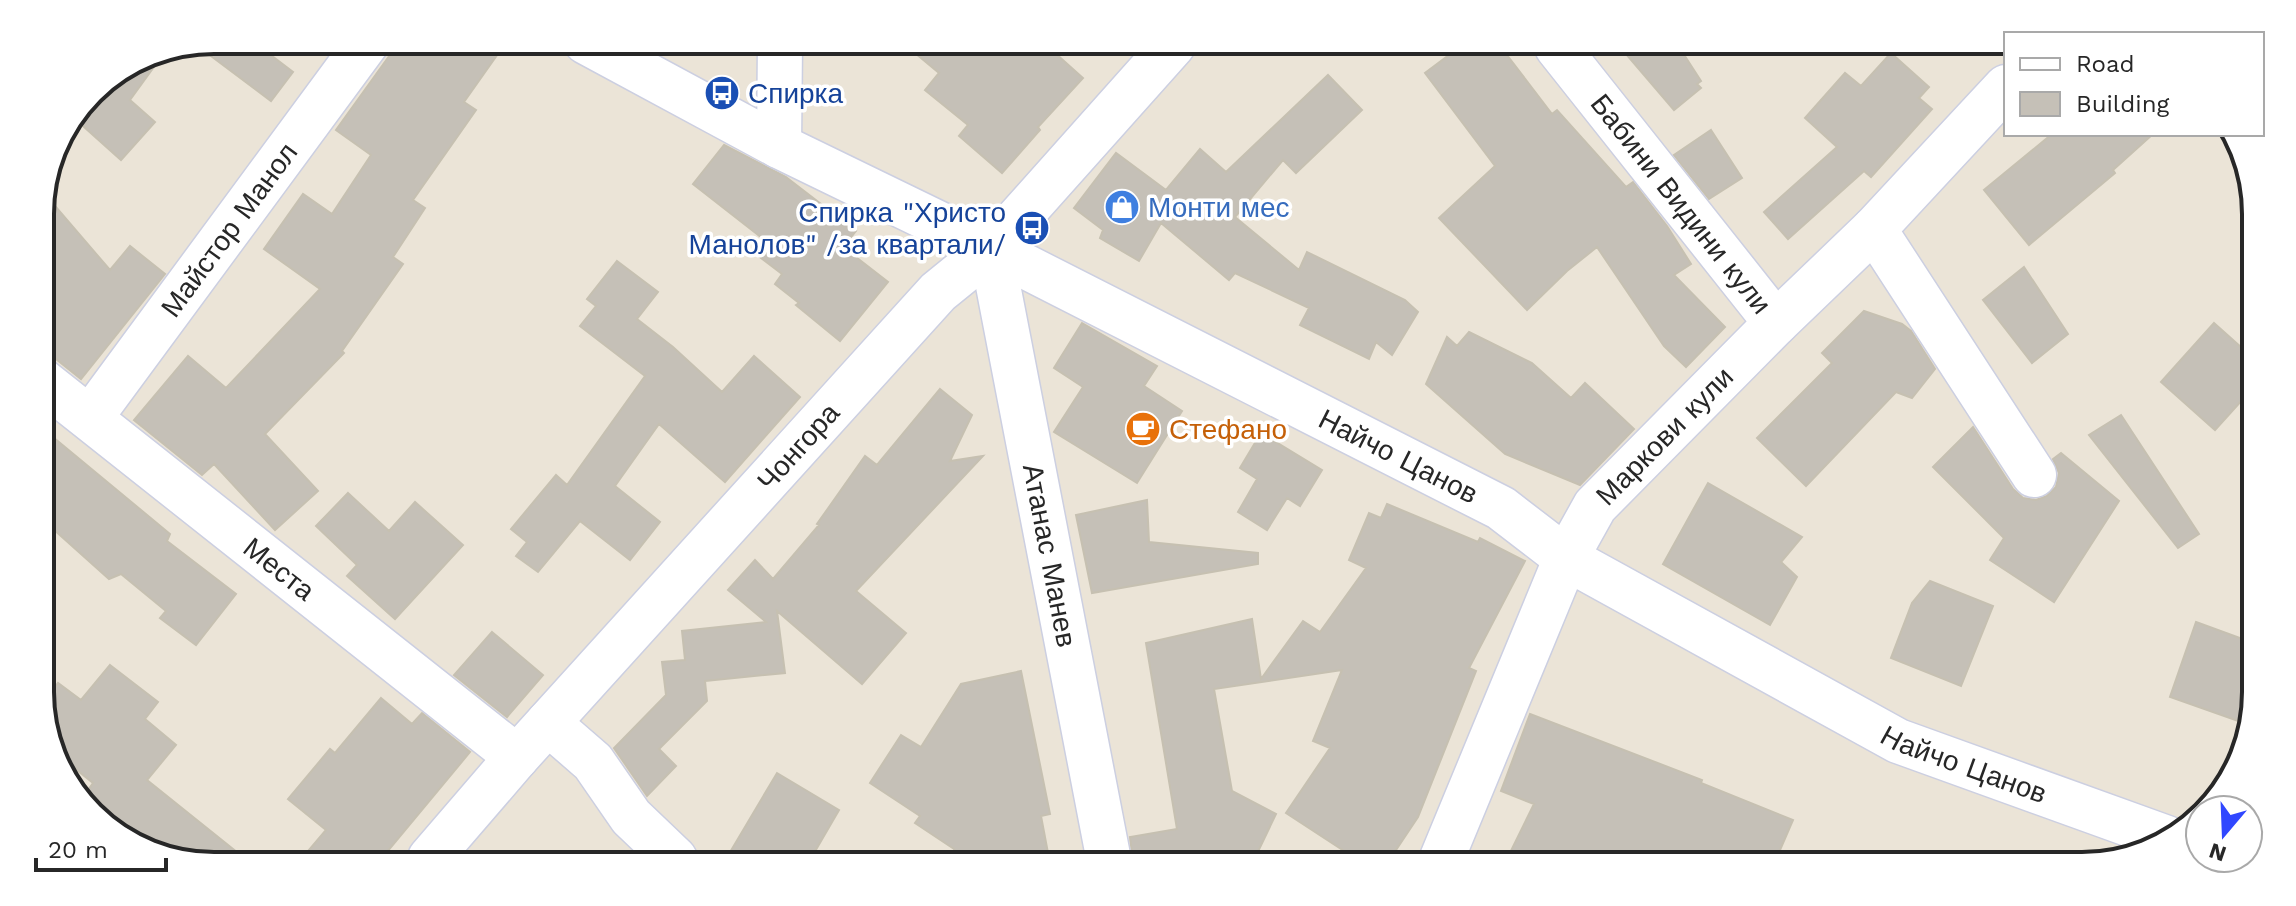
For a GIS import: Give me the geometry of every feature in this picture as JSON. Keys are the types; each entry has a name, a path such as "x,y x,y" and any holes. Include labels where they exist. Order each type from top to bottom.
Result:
{"street":[{"name":"Майстор Манол","path":"90,418 358,54"},
{"name":"Найчо Цанов","path":"608,54 779,146 991,249 1501,508 1566,558 1898,741 2156,834"},
{"path":"779,146 780,54"},
{"name":"Чонгора","path":"435,852 517,757 938,292 991,249 1165,54"},
{"name":"Бабини Видини кули","path":"1563,54 1776,323"},
{"name":"Маркови кули","path":"1445,852 1566,558 1595,506 1874,229 2004,89"},
{"path":"1874,229 2034,475"},
{"name":"Атанас Манев","path":"991,249 1107,852"},
{"name":"Места","path":"54,390 517,757"},
{"path":"548,723 593,762 631,817 668,852"}],"building":[{"path":"209,54 269,54 293,72 271,101"},
{"path":"391,54 498,54 464,102 476,110 413,200 425,208 393,257 403,264 342,351 344,353 265,434 318,491 275,530 214,464 202,475 134,420 188,356 226,388 320,289 264,249 303,194 332,214 371,155 336,130"},
{"path":"916,54 1056,54 1083,78 1038,127 1040,130 1002,173 959,136 968,125 925,90 939,73"},
{"path":"1450,54 1506,54 1552,114 1557,110 1626,187 1633,182 1691,264 1674,275 1725,327 1686,367 1664,346 1597,247 1527,310 1439,218 1495,166 1425,73"},
{"path":"1626,54 1684,54 1701,81 1697,84 1701,88 1674,110"},
{"path":"1892,54 1929,87 1919,98 1932,109 1871,177 1864,171 1788,239 1764,212 1837,147 1805,118 1845,73 1861,86"},
{"path":"155,65 130,100 155,122 121,160 81,125 108,94 134,75"},
{"path":"1328,75 1362,110 1296,173 1283,160 1235,217 1299,270 1307,252 1405,300 1418,312 1392,355 1376,342 1369,359 1300,325 1309,308 1235,273 1229,280 1161,223 1139,261 1100,238 1103,230 1074,208 1116,153 1166,190 1200,149 1226,172"},
{"path":"1711,130 1742,178 1709,199 1674,155"},
{"path":"2050,136 2151,136 2113,170 2115,173 2029,245 1984,190"},
{"path":"724,145 786,177 856,231 843,247 888,282 840,341 775,284 782,274 753,252 762,238 693,184"},
{"path":"54,205 110,270 130,246 165,274 81,379 54,357"},
{"path":"617,261 658,292 637,319 722,392 754,356 800,397 725,482 659,424 615,486 660,522 630,560 580,521 538,572 516,556 527,542 511,529 556,475 567,485 645,376 580,326 596,306 587,299"},
{"path":"2024,267 2068,334 2032,363 1983,300"},
{"path":"1864,311 1902,324 1911,331 1935,369 1912,398 1896,392 1806,486 1757,438 1832,363 1822,353"},
{"path":"1082,323 1157,366 1144,386 1182,411 1137,483 1054,432 1083,387 1054,368"},
{"path":"2214,323 2242,348 2242,400 2215,430 2161,382"},
{"path":"1469,332 1532,363 1571,398 1585,383 1634,429 1580,485 1505,454 1426,384 1447,337 1457,346"},
{"path":"940,389 972,415 950,461 983,456 856,591 906,633 862,684 777,611 785,673 705,681 707,701 659,749 676,766 647,796 614,748 666,695 662,662 685,660 682,631 766,622 728,590 755,560 773,579 819,525 865,456 877,465"},
{"path":"2121,415 2199,534 2178,548 2089,435"},
{"path":"1973,427 2013,489 2023,498 2036,500 2047,496 2056,487 2059,473 2053,459 2061,453 2119,501 2054,602 1990,560 2004,538 1933,467"},
{"path":"1261,433 1322,470 1300,506 1287,498 1267,530 1238,512 1257,479 1240,468"},
{"path":"54,438 170,534 167,541 236,594 196,645 160,618 166,611 121,574 109,579 54,530"},
{"path":"1708,483 1802,537 1781,562 1797,577 1770,625 1663,564"},
{"path":"348,493 389,531 415,502 463,545 395,619 347,576 357,565 316,526"},
{"path":"1147,500 1149,542 1258,553 1258,564 1092,593 1076,515"},
{"path":"1387,504 1478,542 1480,538 1525,561 1469,668 1476,671 1418,817 1395,852 1346,852 1286,813 1330,748 1313,741 1342,670 1214,689 1232,791 1276,814 1258,852 1132,852 1130,837 1177,829 1146,643 1252,619 1261,679 1303,621 1320,632 1366,568 1349,560 1369,513 1381,518"},
{"path":"1930,581 1993,606 1961,686 1891,658 1912,603"},
{"path":"2196,622 2242,639 2239,721 2170,697"},
{"path":"492,632 543,675 507,717 454,675"},
{"path":"110,665 158,702 145,719 176,745 147,780 237,852 193,851 162,844 143,836 108,812 88,790 93,783 70,763 57,724 54,688 58,683 81,700"},
{"path":"1021,671 1050,814 1041,816 1048,852 955,852 915,823 920,816 870,783 901,735 921,747 961,684"},
{"path":"381,698 412,724 422,713 470,752 387,852 307,852 326,830 288,799 330,749 335,753"},
{"path":"1530,714 1702,780 1701,783 1793,820 1779,852 1510,852 1534,804 1501,791"},
{"path":"777,773 839,810 815,852 730,852"}],"place":[{"name":"Спирка","path":"722,93"},
{"name":"Монти мес","path":"1122,207"},
{"name":"Спирка \"Христо Манолов\" /за квартали/","path":"1032,228"},
{"name":"Стефано","path":"1143,429"}]}
